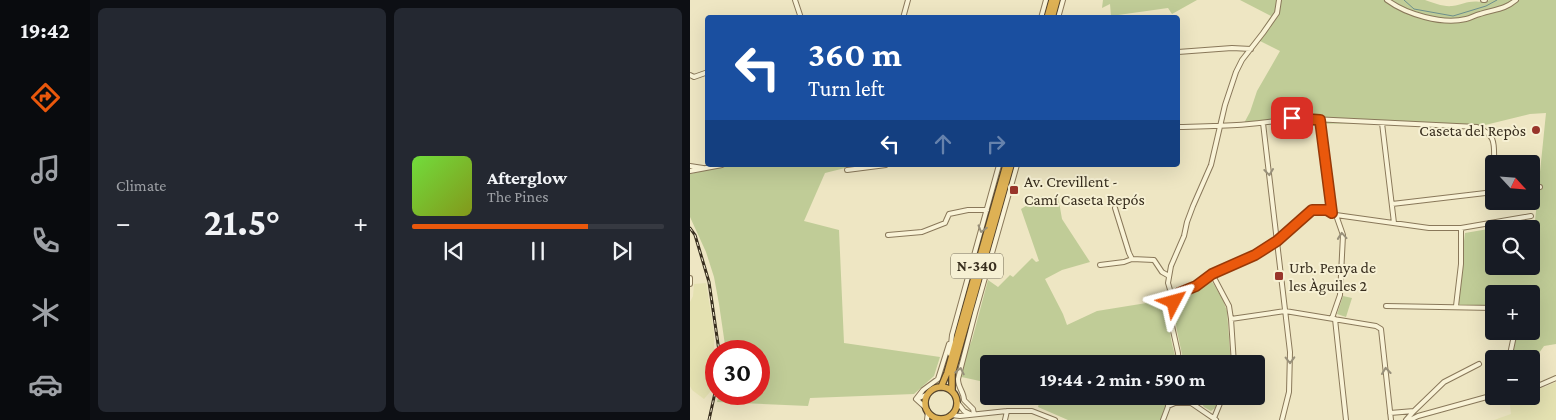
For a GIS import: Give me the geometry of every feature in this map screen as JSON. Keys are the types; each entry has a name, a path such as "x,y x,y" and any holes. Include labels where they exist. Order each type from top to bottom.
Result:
{"highway":[{"path":"1048,15 1052,0"},
{"path":"1053,15 1057,0"},
{"name":"N-340","path":"941,387 949,366 1005,167"},
{"name":"N-340","path":"957,402 952,391 952,374 1010,167"},
{"path":"952,391 941,387 928,394 926,401 929,415 939,419 953,418 957,402"}],"street":[{"path":"796,0 800,15"},
{"path":"905,15 908,0"},
{"path":"1042,15 1046,0"},
{"path":"1059,15 1063,0"},
{"path":"1178,355 1172,326 1172,305 1168,283 1171,266 1184,236 1186,222 1211,165 1225,104 1236,72 1277,13 1279,0"},
{"path":"1387,0 1396,7 1412,13 1451,21 1467,19 1478,14 1507,7 1516,0"},
{"path":"1180,52 1232,48 1251,49"},
{"path":"690,75 694,77 705,73"},
{"path":"1180,127 1263,123 1292,118 1478,126 1487,131 1494,140 1494,155"},
{"path":"1320,120 1334,214 1343,235 1340,295 1334,318 1346,420"},
{"path":"1263,123 1290,352 1288,399 1282,420"},
{"path":"1382,123 1394,223"},
{"path":"690,166 707,168"},
{"path":"690,170 712,167"},
{"path":"847,170 870,167"},
{"path":"916,399 923,390 938,379 999,167"},
{"path":"972,414 973,409 964,400 964,395 958,385 960,367 1016,167"},
{"path":"1392,204 1485,193"},
{"path":"1115,208 1132,259"},
{"path":"888,234 922,232 945,223 949,214 968,210 987,210"},
{"path":"1171,297 1196,286 1212,274 1255,255 1277,241 1312,210 1327,210 1334,214 1429,228 1461,228 1531,216"},
{"path":"1456,306 1461,264 1461,228"},
{"path":"1266,248 1275,250 1278,253"},
{"path":"1100,265 1132,259 1154,260 1162,272 1169,276"},
{"path":"1212,274 1228,306 1233,355"},
{"path":"690,278 690,284"},
{"path":"1172,305 1179,293"},
{"path":"1386,306 1485,308"},
{"path":"1231,320 1286,311 1334,318 1376,326 1381,329 1391,420"},
{"path":"960,344 975,313"},
{"path":"949,366 952,335"},
{"path":"1406,420 1444,382 1479,364"},
{"path":"1540,386 1556,378"},
{"path":"916,399 928,394"},
{"path":"1410,420 1485,397"},
{"path":"916,399 929,415"},
{"path":"957,402 964,411 972,414"},
{"path":"1163,420 1168,406 1172,405"},
{"path":"1194,405 1215,419 1220,405"},
{"path":"1005,420 1007,411"},
{"path":"953,418 972,414 1032,411 1055,420"},
{"path":"1390,413 1414,411"}],"shaded area":[{"path":"706,283 714,332 714,340 705,340 704,399 692,390 690,386 690,302 693,296 694,284"},
{"path":"1556,382 1556,420 1494,420 1511,414 1510,405 1540,405 1540,388"}],"green space":[{"path":"1103,0 1197,0 1172,14 1168,8 1111,15 1110,4 1102,8"},
{"path":"1240,0 1425,0 1449,6 1490,0 1556,0 1556,344 1544,346 1540,352 1540,350 1514,350 1515,340 1540,340 1540,285 1485,285 1485,308 1456,306 1465,233 1485,230 1485,275 1540,275 1540,220 1535,220 1536,210 1540,210 1540,172 1546,113 1530,114 1477,127 1382,123 1243,125 1250,112 1257,91 1280,51 1256,39 1271,16"},
{"path":"720,167 845,167 825,173 804,221 839,230 844,343 940,357 934,376 914,394 810,398 808,406 770,404 770,340 724,340 714,277 706,252 690,217 690,174"},
{"path":"1042,196 1044,199 1058,196 1062,219 1090,262 1062,270 1045,279 1067,325 1097,311 1165,300 1168,292 1169,322 1175,355 980,355 980,381 957,376 972,340 988,280 998,287 1010,275 1013,277 1032,258 1036,262 1039,261 1021,209"},
{"path":"1210,280 1213,283 1227,311 1230,355 1182,355 1175,310 1180,297"},
{"path":"1343,296 1352,298 1346,317 1337,314"},
{"path":"1039,405 1166,405 1161,420 1068,420 1038,407"},
{"path":"1203,405 1216,405 1211,411"}],"waterway":[{"path":"1404,0 1414,9 1453,16 1486,6 1497,0"}],"railway":[{"path":"690,228 695,235 709,282 717,340"},
{"path":"709,420 712,405"}],"place":[{"name":"Caseta del Repòs","path":"1536,130"},
{"name":"Av. Crevillent - Camí Caseta Repós","path":"1014,190"},
{"name":"Urb. Penya de les Àguiles 2","path":"1279,276"}],"route":[{"path":"1174,302 1179,293 1196,286 1212,274 1255,255 1277,241 1312,210 1327,210 1332,213 1320,120 1292,118"}]}
